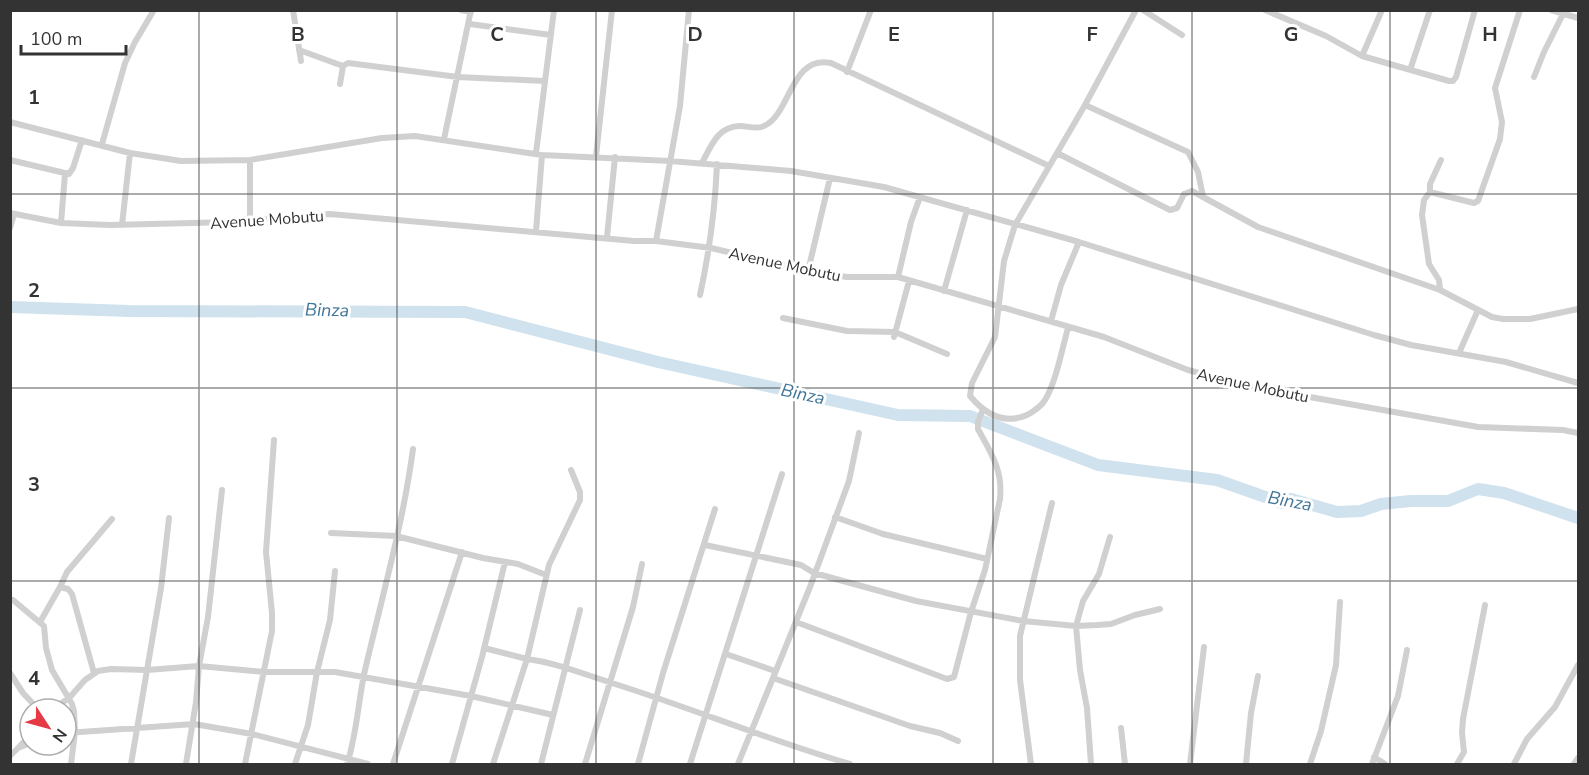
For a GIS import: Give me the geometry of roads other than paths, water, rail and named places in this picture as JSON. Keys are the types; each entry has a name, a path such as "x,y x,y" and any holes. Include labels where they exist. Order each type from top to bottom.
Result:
{"street":[{"path":"102,144 125,63 154,10"},
{"path":"293,10 301,62"},
{"path":"444,139 470,24 471,11 461,10"},
{"path":"536,231 539,154 554,10"},
{"path":"596,156 612,10"},
{"path":"656,241 680,106 689,10"},
{"path":"848,72 871,10"},
{"path":"1068,328 1048,394 1039,408 1023,417 1004,419 982,411 969,394 972,383 995,337 1007,248 1015,225 1085,105 1136,10"},
{"path":"1143,10 1182,34"},
{"path":"1265,10 1326,36 1362,56 1449,81 1455,79 1475,10"},
{"path":"1362,56 1382,10"},
{"path":"1410,70 1430,10"},
{"path":"1430,192 1474,203 1478,201 1500,139 1502,122 1496,88 1520,10"},
{"path":"1551,10 1578,18"},
{"path":"1534,77 1563,14"},
{"path":"470,24 551,35"},
{"path":"299,50 343,66 348,63 458,76 545,81"},
{"path":"702,163 715,138 722,132 738,126 760,128 770,122 809,66 815,62 822,62 831,63 1049,166"},
{"path":"340,84 343,66"},
{"path":"1085,105 1188,153 1198,172 1203,196"},
{"path":"10,122 130,153 181,161 250,160 382,138 415,136 539,154 717,164 830,177 884,187 1079,242 1374,335 1411,345 1506,362 1578,384"},
{"path":"10,160 65,174 72,172 82,140"},
{"path":"122,225 130,153"},
{"path":"1057,153 1170,210 1177,208 1184,194 1192,191 1267,231 1440,290 1492,316 1513,320 1530,319 1578,309"},
{"path":"607,237 615,157"},
{"path":"250,160 250,220"},
{"path":"1440,290 1439,280 1429,264 1422,228 1422,215 1424,200 1430,192 1430,184 1441,160"},
{"path":"700,295 711,248 717,164"},
{"path":"61,223 65,174"},
{"path":"808,271 830,177"},
{"path":"898,277 911,222 920,197"},
{"path":"944,291 967,210"},
{"path":"10,228 12,213"},
{"name":"Avenue Mobutu","path":"12,213 61,223 122,225 330,214 451,226 656,241 711,248 808,271 847,277 898,277 1104,337 1188,370 1248,386 1478,427 1563,430 1578,433"},
{"path":"1051,321 1061,285 1079,242"},
{"path":"894,334 909,281"},
{"path":"1459,353 1478,310"},
{"path":"783,318 847,331 894,334 947,354"},
{"path":"796,622 949,679 956,674 987,559 1002,488 998,466 978,429 982,411"},
{"path":"738,765 796,622 849,481 859,433"},
{"path":"245,765 272,631 266,552 274,440"},
{"path":"347,762 358,717 363,677 407,491 413,449"},
{"path":"493,765 527,659 546,576 555,550 580,500 580,492 571,470"},
{"path":"690,765 782,474"},
{"path":"186,765 194,724 199,666 208,617 222,490"},
{"path":"1031,765 1019,664 1020,636 1052,503"},
{"path":"638,765 656,697 715,509"},
{"path":"835,517 883,534 987,559"},
{"path":"131,765 161,588 169,518"},
{"path":"40,622 67,572 112,519"},
{"path":"331,533 396,536 518,564 546,576"},
{"path":"1091,765 1087,708 1080,670 1076,626 1083,601 1099,574 1110,537"},
{"path":"705,545 801,565 814,573 915,601 1023,621 1076,626 1111,624 1160,609"},
{"path":"393,765 462,552"},
{"path":"452,765 505,562"},
{"path":"585,765 633,607 642,564"},
{"path":"295,765 308,725 317,672 330,620 335,571"},
{"path":"60,587 68,589 72,594 94,673"},
{"path":"13,600 40,622 45,630 46,648 52,670 68,697"},
{"path":"1310,765 1321,731 1336,665 1340,602"},
{"path":"1456,765 1464,752 1463,719 1485,605"},
{"path":"541,764 580,610"},
{"path":"1190,765 1204,647"},
{"path":"484,648 565,668 656,697 750,732 850,765"},
{"path":"1385,765 1373,761 1398,696 1407,650"},
{"path":"726,654 910,726 940,733 958,741"},
{"path":"1514,765 1527,740 1555,707 1578,665"},
{"path":"70,697 94,673 111,669 147,670 199,666 264,672 335,672 471,696 553,715"},
{"path":"10,673 27,697"},
{"path":"1246,765 1251,713 1258,676"},
{"path":"78,732 194,724 252,734 300,746 347,762 368,765"},
{"path":"1121,728 1125,765"},
{"path":"10,756 18,748"},
{"path":"1574,765 1578,758"}],"waterway":[{"name":"Binza","path":"10,307 129,311 465,312 658,362 898,415 970,416 1098,465 1217,480 1282,503 1291,499 1337,512 1361,511 1381,504 1448,501 1478,489 1504,493 1578,518"}]}
